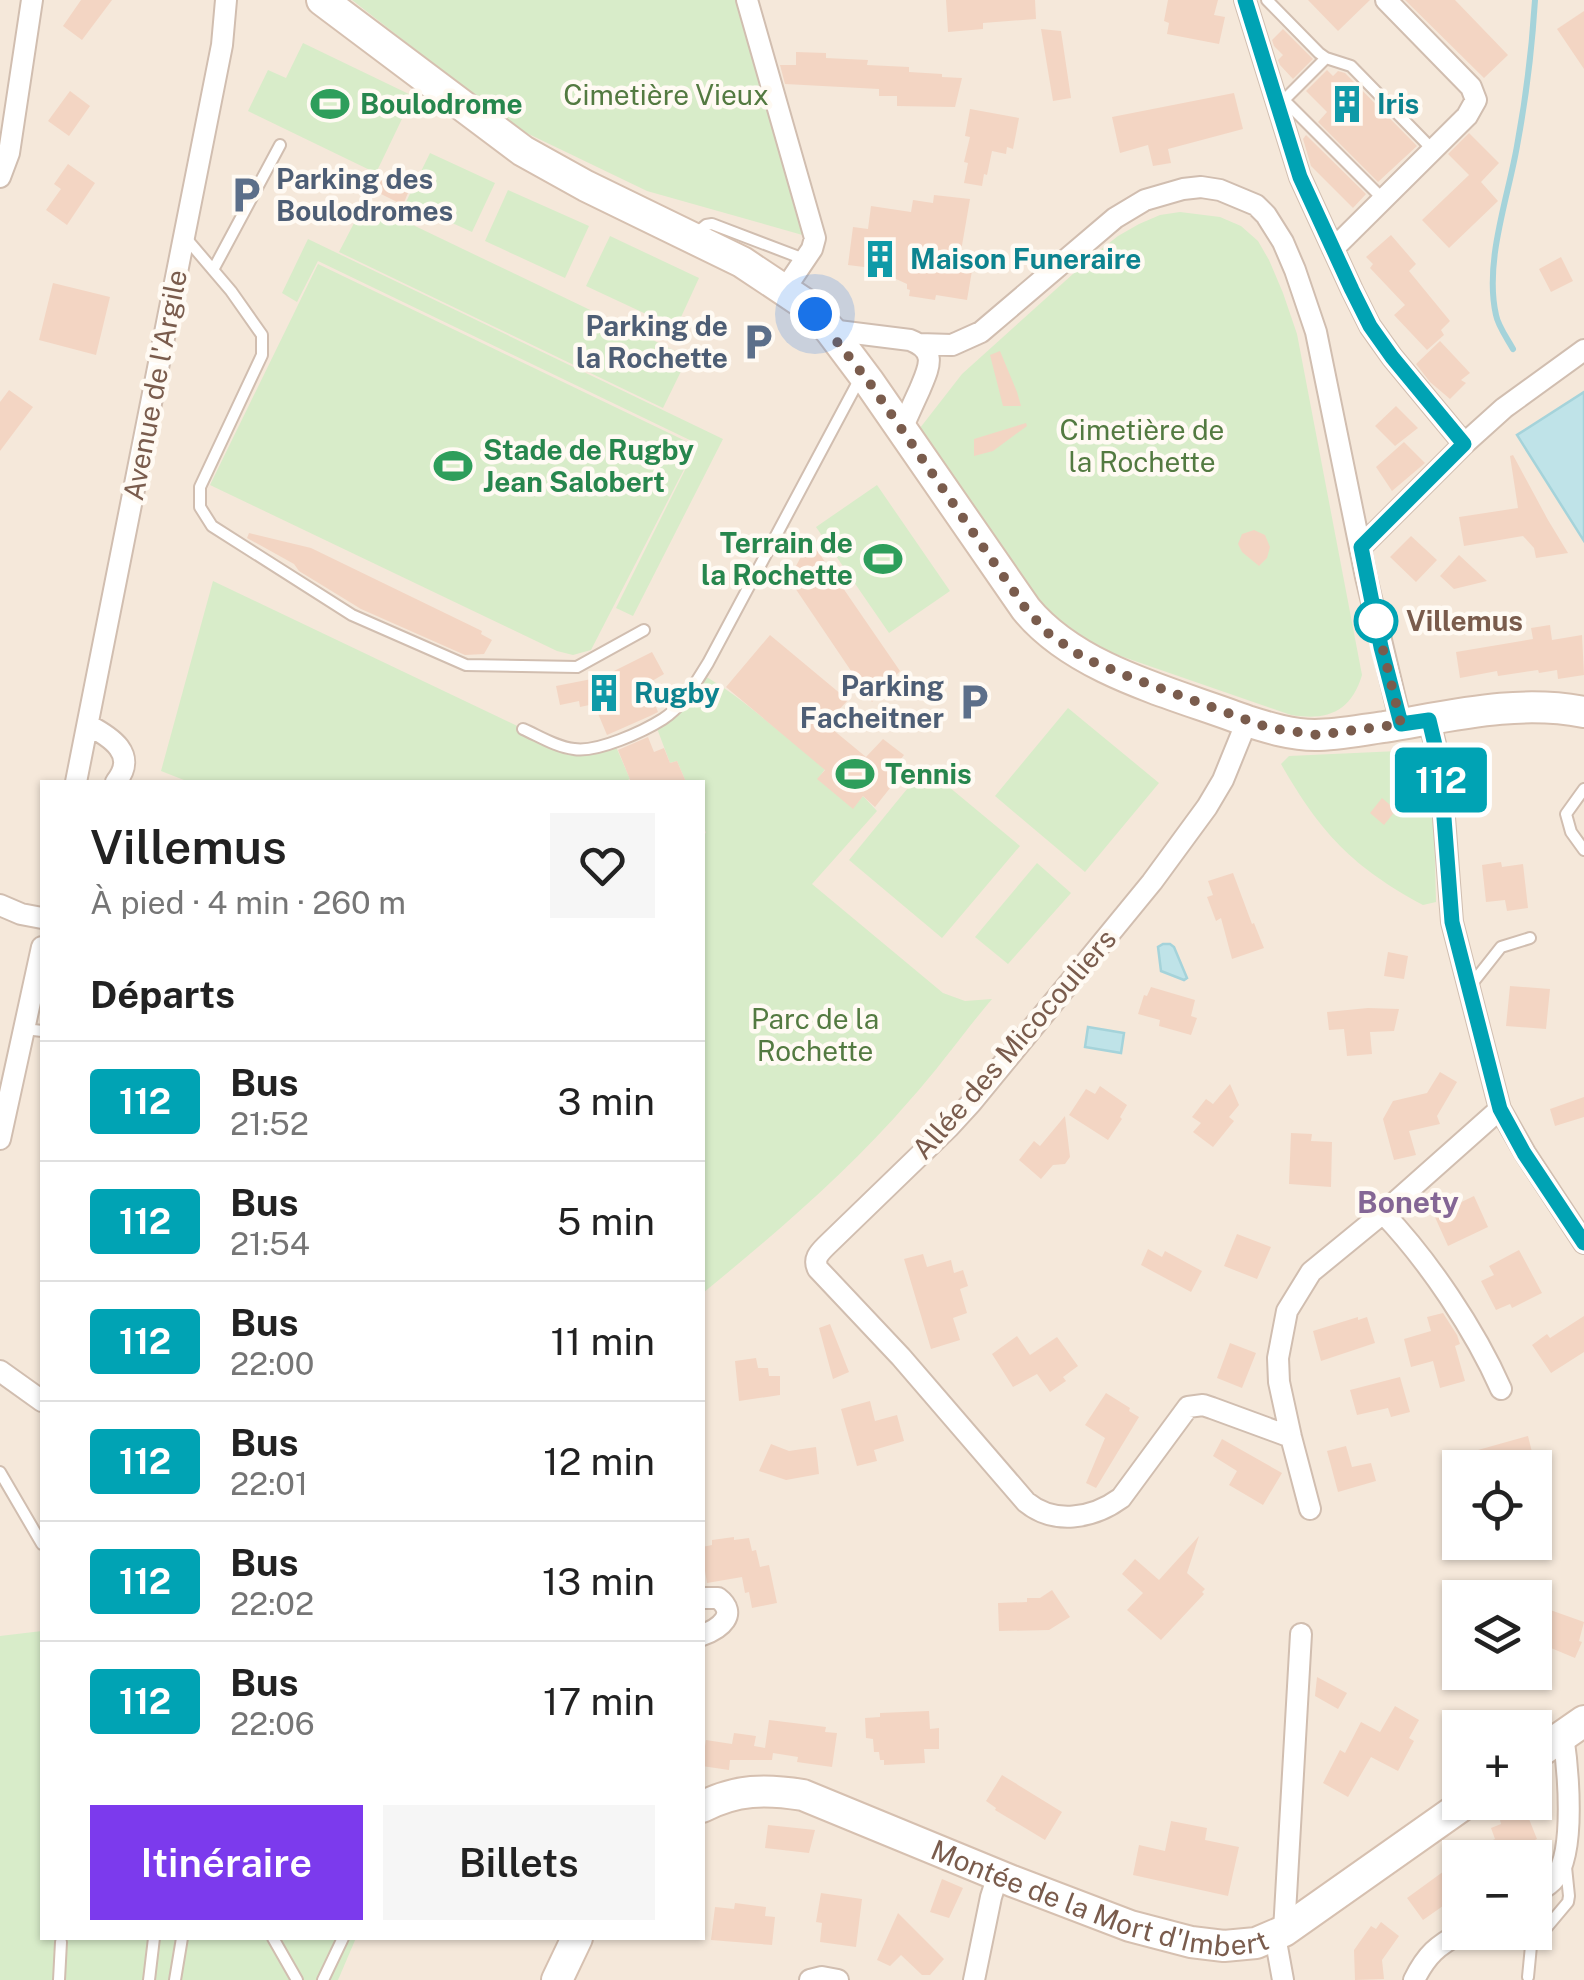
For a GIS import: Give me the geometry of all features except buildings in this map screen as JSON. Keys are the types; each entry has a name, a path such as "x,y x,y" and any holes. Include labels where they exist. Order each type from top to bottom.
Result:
{"street":[{"path":"0,178 9,153 32,0"},
{"name":"Avenue de l'Argile","path":"76,780 222,45 226,0"},
{"name":"Avenue de l'Argile","path":"222,45 242,0"},
{"path":"747,0 814,232 814,246 785,289"},
{"path":"1245,0 1278,94 1300,177 1370,326 1464,444"},
{"path":"1333,248 1472,111 1476,100 1475,92 1386,0"},
{"path":"325,1 523,151 742,262 805,304 863,374 1020,601 1049,634 1084,658 1247,721 1286,732 1318,735 1515,707 1584,712"},
{"path":"830,330 918,344 952,345 981,332 1116,218 1144,200 1183,189 1220,190 1256,205 1266,215 1296,270 1322,354 1383,656 1440,766 1450,906 1500,1109 1524,1153 1584,1243"},
{"path":"902,428 929,366 927,354 918,344"},
{"path":"1361,547 1504,408 1584,350"},
{"name":"Allée des Micocouliers","path":"1247,721 1217,791 1152,882 950,1127 826,1246 816,1262 818,1269 901,1357 1026,1502 1048,1516 1064,1519 1114,1503 1134,1482 1188,1407 1202,1405 1291,1436"},
{"path":"88,726 106,734 120,747 124,770 117,780"},
{"path":"0,905 40,918"},
{"path":"0,1139 34,1030 40,968"},
{"path":"1310,1509 1280,1382 1278,1358 1287,1311 1311,1272 1500,1109"},
{"path":"1383,1213 1448,1296 1502,1389"},
{"path":"0,1370 40,1400"},
{"path":"705,1598 718,1598 728,1610 726,1619 705,1634"},
{"path":"1283,1980 1280,1933 1301,1634"},
{"path":"1552,1750 1579,1742"},
{"path":"1552,1880 1564,1857 1569,1775 1579,1742"},
{"path":"1569,1775 1579,1742"},
{"name":"Montée de la Mort d'Imbert","path":"705,1806 745,1791 803,1795 1110,1920 1192,1942 1224,1946 1256,1943 1280,1933 1442,1820"},
{"path":"974,1980 998,1875"},
{"path":"557,1980 576,1940"},
{"path":"1414,1980 1423,1963 1442,1944"},
{"path":"810,1980 838,1980"}],"lane":[{"path":"1266,0 1326,58 1350,66 1433,150"},
{"path":"1326,58 1278,94 1383,199"},
{"path":"213,270 280,145"},
{"path":"692,238 702,227 712,224 804,260"},
{"path":"184,236 260,332 264,343 199,491 200,507 222,535 352,615 466,665 578,667 644,630"},
{"path":"523,729 574,750 596,749 664,718 678,704 711,657 863,374"},
{"path":"1584,789 1566,814 1570,832 1584,850"},
{"path":"1469,987 1501,947 1530,938"},
{"path":"0,1472 40,1541"},
{"path":"1528,1977 1531,1946 1568,1902 1564,1857"},
{"path":"149,1980 154,1940"},
{"path":"175,1980 182,1940"},
{"path":"273,1940 297,1980"},
{"path":"323,1980 342,1940"},
{"path":"59,1980 61,1942"}],"shaded area":[{"path":"0,0 1584,0 1584,1980 0,1980"}],"green space":[{"name":"Cimetière Vieux","path":"352,0 740,0 806,236 647,191 514,127"},
{"name":"Boulodrome","path":"303,43 413,96 376,173 248,111 268,70 286,78"},
{"name":"Boulodrome","path":"430,153 495,183 472,232 406,202"},
{"name":"Boulodrome","path":"508,190 589,226 565,278 485,241"},
{"path":"365,202 688,357 663,408 339,252"},
{"name":"Cimetière de la Rochette","path":"1180,212 1220,217 1241,226 1258,241 1297,334 1362,675 1351,698 1326,715 1291,715 1106,651 1070,633 1040,603 920,428 962,374 1094,255 1139,224"},
{"path":"610,236 699,278 676,328 586,286"},
{"path":"308,239 723,439 633,616 616,608 698,444 318,261 297,302 282,293"},
{"name":"Stade de Rugby Jean Salobert","path":"318,264 696,446 591,650 573,655 557,651 210,485"},
{"name":"Terrain de la Rochette","path":"877,485 950,591 889,633 816,527"},
{"path":"213,581 555,744 575,750 614,742 630,779 184,780 161,771"},
{"name":"Parc de la Rochette","path":"701,674 827,766 818,779 853,808 863,796 877,811 812,884 943,993 965,1001 992,999 921,1088 862,1152 705,1291 705,780 685,780 677,761 670,763 655,723 664,718"},
{"path":"1068,708 1159,783 1085,872 995,796"},
{"path":"1398,751 1433,780 1436,902 1423,905 1377,877 1341,846 1310,810 1281,764 1289,756"},
{"path":"925,767 1020,846 942,938 849,860"},
{"path":"1037,863 1071,893 1008,964 975,937"},
{"path":"40,1631 40,1940 355,1940 338,1980 0,1980 0,1636"}],"water":[{"path":"1584,392 1584,541 1517,435"},
{"path":"1158,947 1174,947 1187,978 1184,980 1161,971"},
{"path":"1088,1027 1124,1033 1121,1053 1085,1047"}],"waterway":[{"path":"1513,349 1497,319 1493,274 1523,110 1535,0"}],"bus line":[{"name":"112","path":"1245,0 1300,177 1352,290 1392,357 1464,444 1361,547 1401,724 1429,720 1437,750 1452,922 1500,1109 1524,1153 1584,1243"}],"place":[{"name":"Boulodrome","path":"330,104"},
{"name":"Iris","path":"1347,104"},
{"name":"Parking des Boulodromes","path":"246,195"},
{"name":"Maison Funeraire","path":"880,259"},
{"name":"Parking de la Rochette","path":"758,342"},
{"name":"Stade de Rugby Jean Salobert","path":"453,466"},
{"name":"Terrain de la Rochette","path":"883,559"},
{"name":"Villemus","path":"1376,621"},
{"name":"Rugby","path":"604,693"},
{"name":"Parking Facheitner","path":"974,702"},
{"name":"Tennis","path":"855,774"}],"district":[{"name":"Bonety","path":"1408,1203"}],"route":[{"path":"815,314 869,382 1026,609 1049,634 1084,658 1269,728 1341,734 1401,724 1376,621"}]}
